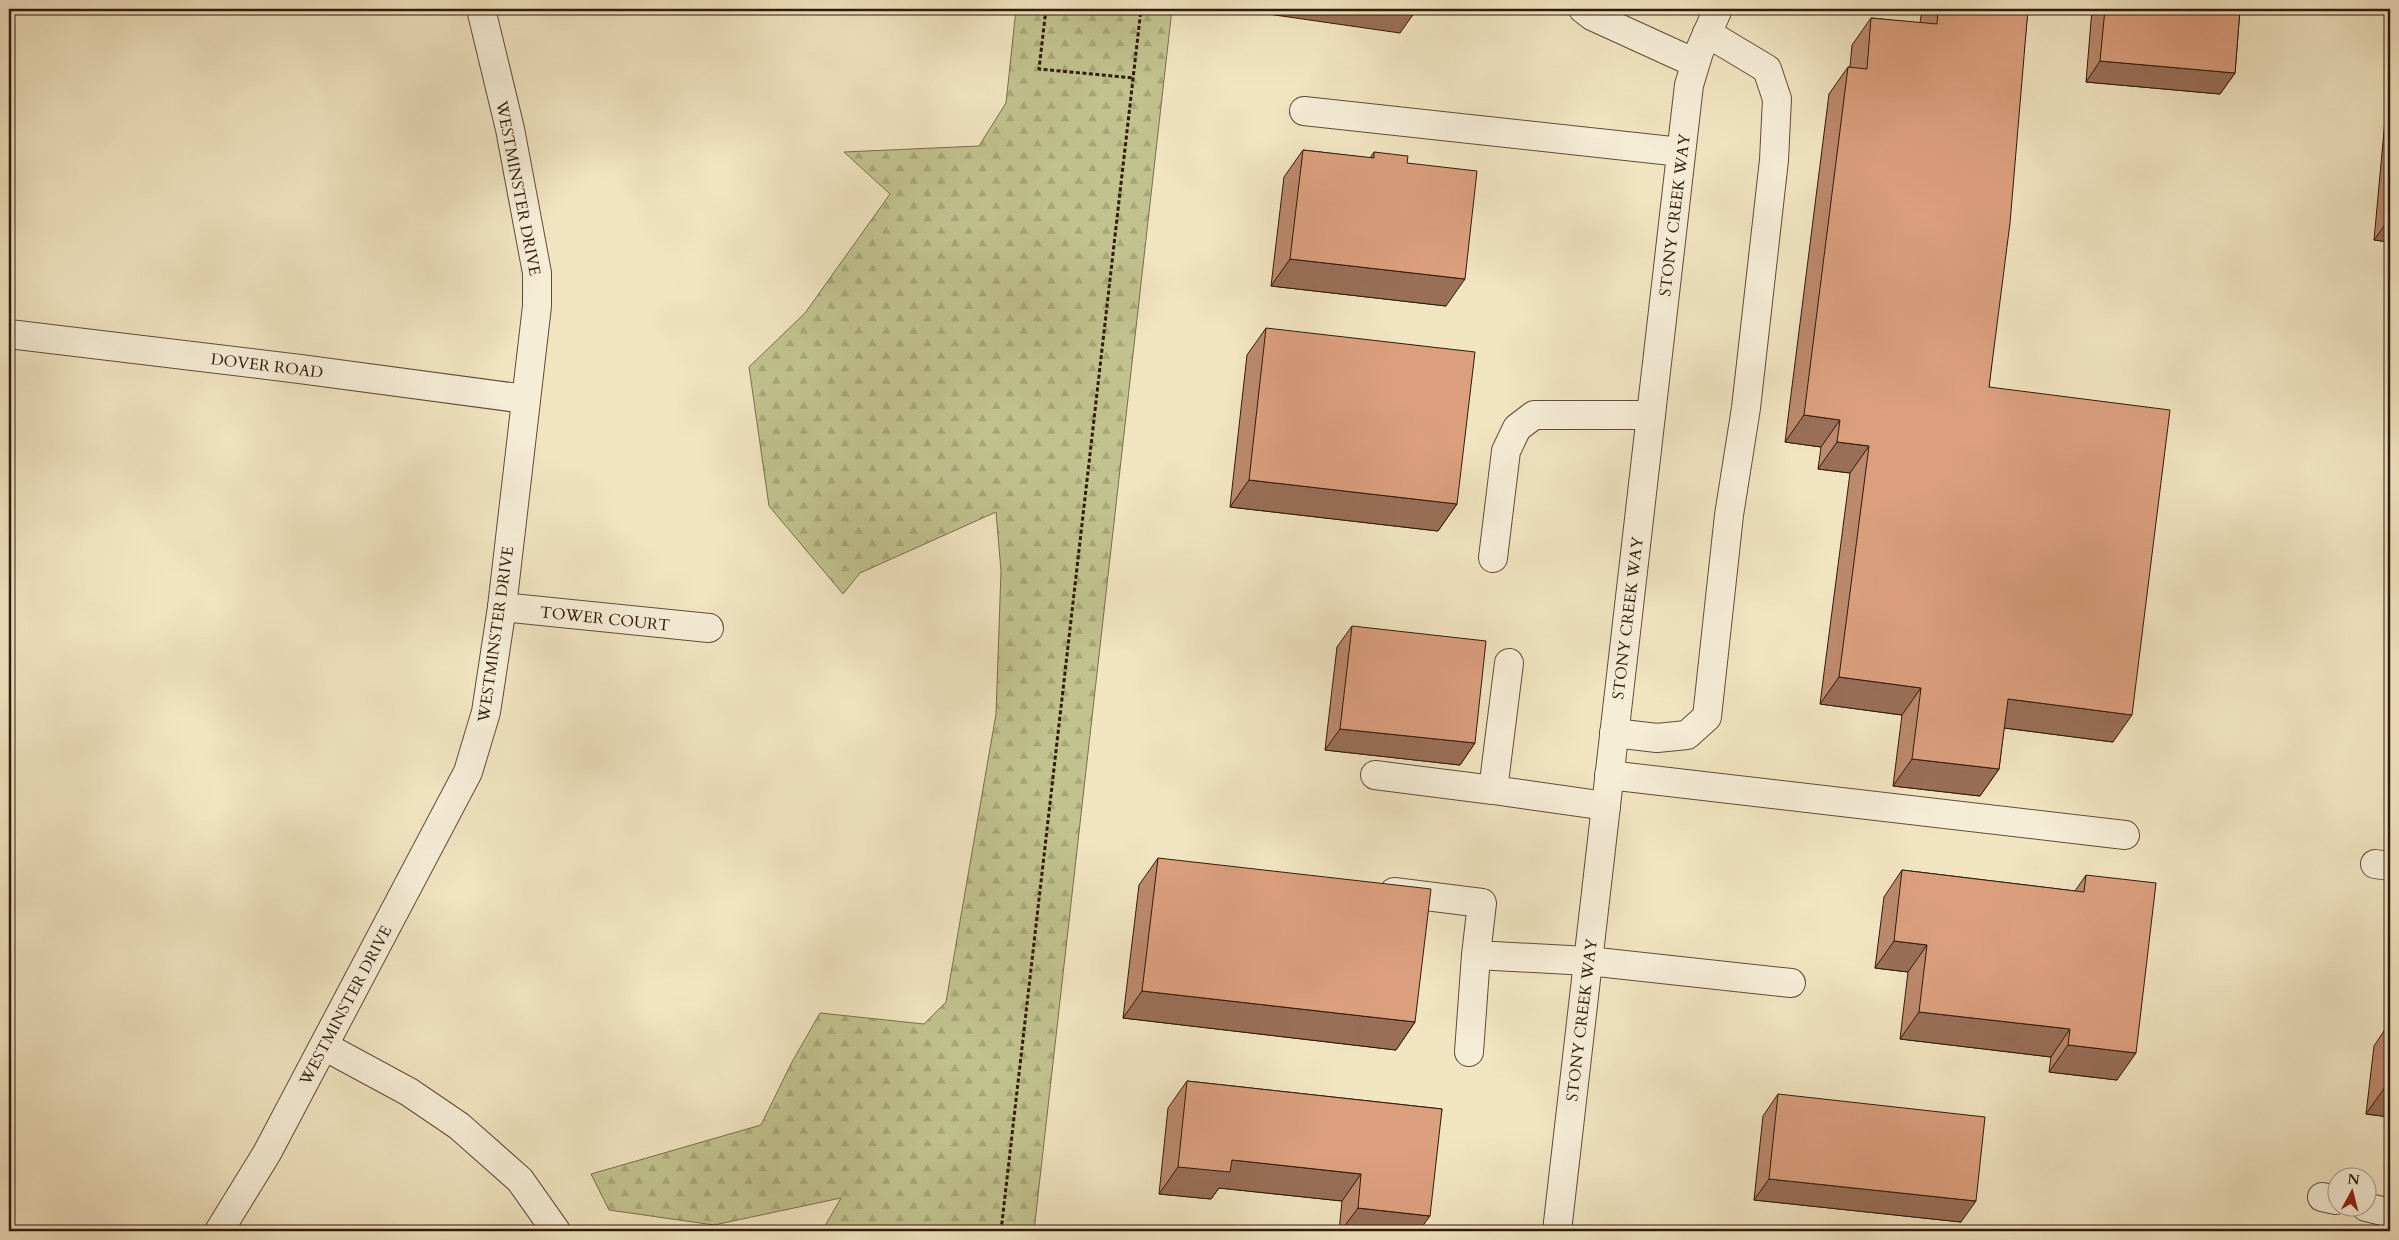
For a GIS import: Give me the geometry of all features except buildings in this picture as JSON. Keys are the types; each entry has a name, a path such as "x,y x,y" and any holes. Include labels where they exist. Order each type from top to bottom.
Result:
{"street":[{"name":"WESTMINSTER DRIVE","path":"219,1231 267,1153 468,772 486,712 502,607 537,306 536,273 510,129 481,9"},
{"path":"1583,9 1592,16 1695,63"},
{"path":"1614,734 1657,738 1687,735 1708,717 1729,515 1746,408 1774,160 1777,99 1767,69 1712,21"},
{"name":"STONY CREEK WAY","path":"1557,1231 1689,85 1695,63 1712,21"},
{"path":"1304,111 1681,152"},
{"name":"DOVER ROAD","path":"9,334 525,399"},
{"path":"1493,558 1506,451 1517,428 1534,415 1651,415"},
{"name":"TOWER COURT","path":"502,607 709,628"},
{"path":"1493,790 1509,663"},
{"path":"1375,775 1606,806"},
{"path":"1609,775 2125,835"},
{"path":"1374,890 1482,904 1476,954 1469,1052"},
{"path":"1476,954 1588,962 1791,983"},
{"path":"324,1046 409,1092 459,1126 520,1180 556,1231"},
{"path":"2376,1210 2390,1213"}],"path":[{"path":"1046,9 1039,68 1134,78"},
{"path":"1001,1231 1142,9"}],"green space":[{"path":"1016,9 1172,9 1034,1231 822,1231 841,1198 714,1225 609,1210 591,1174 761,1125 792,1062 820,1013 924,1024 946,1002 996,714 1001,571 996,512 860,573 843,594 769,506 749,367 805,313 890,194 844,152 979,146 1006,103"}]}
